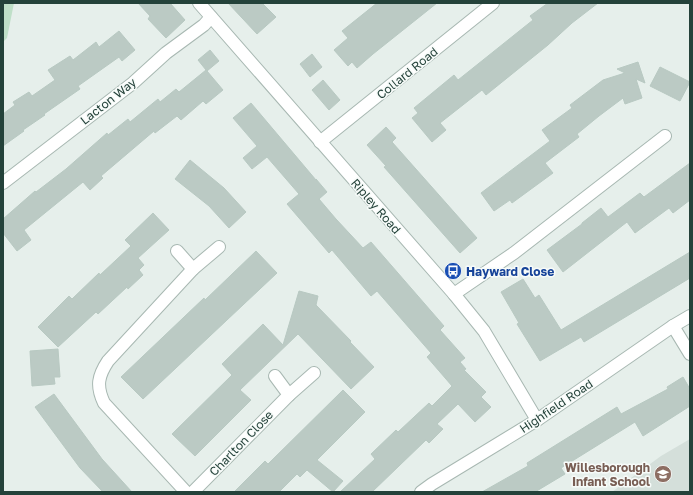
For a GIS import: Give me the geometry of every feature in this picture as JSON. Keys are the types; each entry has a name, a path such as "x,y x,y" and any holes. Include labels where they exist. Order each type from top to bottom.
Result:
{"street":[{"name":"Ripley Road","path":"199,3 454,294 484,331 537,420"},
{"name":"Collard Road","path":"320,142 493,3"},
{"name":"Lacton Way","path":"3,183 133,83 166,53 204,25 211,17"},
{"path":"454,294 514,253 665,136"},
{"path":"186,492 104,403 100,395 98,382 102,370 108,361 193,269 219,247"},
{"path":"177,251 193,269"},
{"name":"Highfield Road","path":"421,492 537,420 673,326 690,316"},
{"path":"673,326 690,354"},
{"name":"Charlton Close","path":"193,492 289,395 314,373"},
{"path":"275,376 289,395"}],"shaded area":[{"name":"Willesborough Infant School","path":"690,439 690,492 612,492 661,456"}],"green space":[{"path":"3,3 14,3 7,38 3,42"}],"building":[{"path":"138,3 170,3 185,20 166,38 148,19 150,16"},
{"path":"228,3 262,3 276,17 257,34"},
{"path":"377,3 437,3 357,68 352,62 348,66 334,50 348,38 342,31"},
{"path":"548,3 598,3 486,95 482,90 440,123 446,130 432,142 412,118 418,113 414,108 454,75 458,80 533,20 530,16"},
{"path":"119,31 135,50 122,61 119,57 78,86 80,89 44,114 45,115 3,146 3,114 15,105 13,102 29,92 32,96 55,80 48,70 70,56 73,60 96,42 99,47"},
{"path":"210,50 219,61 207,71 223,90 206,104 203,101 181,120 177,116 155,133 154,131 101,176 103,178 90,190 83,182 24,230 31,240 17,251 3,233 3,219 35,191 36,192 66,169 107,133 108,135 128,119 130,122 158,99 160,102 176,89 179,92 206,70 198,60"},
{"path":"312,54 322,67 310,77 300,64"},
{"path":"638,62 645,83 636,79 642,98 625,104 623,98 599,116 577,134 579,137 545,163 553,173 512,203 510,200 494,211 481,193 550,141 542,130 572,108 570,105 603,80 625,73 617,69"},
{"path":"660,67 690,82 680,101 650,86"},
{"path":"323,80 340,100 329,110 312,90"},
{"path":"251,103 327,192 319,199 336,219 363,248 371,242 444,326 440,330 465,358 460,362 466,369 464,370 486,392 481,397 491,407 475,422 458,404 437,424 443,429 429,443 426,440 372,492 340,492 375,459 371,454 396,430 398,432 429,403 432,406 452,386 427,357 431,353 377,291 371,296 332,250 329,253 287,204 299,194 267,157 252,169 243,158 257,146 233,118"},
{"path":"386,127 396,138 392,142 477,238 460,253 384,167 386,166 367,145"},
{"path":"190,160 224,188 246,212 229,228 209,206 175,179"},
{"path":"690,163 690,200 673,213 669,208 635,233 627,222 563,272 547,250 601,208 608,217 640,193 644,197"},
{"path":"153,213 169,230 138,258 144,265 139,270 143,275 128,289 127,287 98,314 96,312 58,347 38,327 69,296 72,299 99,273 100,275 131,246 125,240"},
{"path":"256,251 277,273 143,399 121,377"},
{"path":"690,252 690,278 584,342 581,337 540,361 517,324 519,323 501,292 523,279 535,298 539,295 561,330"},
{"path":"299,291 318,296 316,305 374,367 351,389 298,334 240,390 251,400 195,456 172,434 232,375 222,364 263,324 283,345"},
{"path":"58,349 60,377 54,377 55,384 32,386 30,351"},
{"path":"683,377 690,389 690,406 643,436 635,422 561,468 565,474 535,492 482,492 528,466 527,463 617,407 621,414 668,389 667,387"},
{"path":"343,390 365,412 317,460 343,481 333,492 307,470 300,477 297,474 279,492 234,492 265,461 268,464"},
{"path":"54,394 102,459 132,492 103,492 80,468 35,407"}],"place":[{"name":"Hayward Close","path":"453,271"},
{"name":"Willesborough Infant School","path":"663,474"}]}
